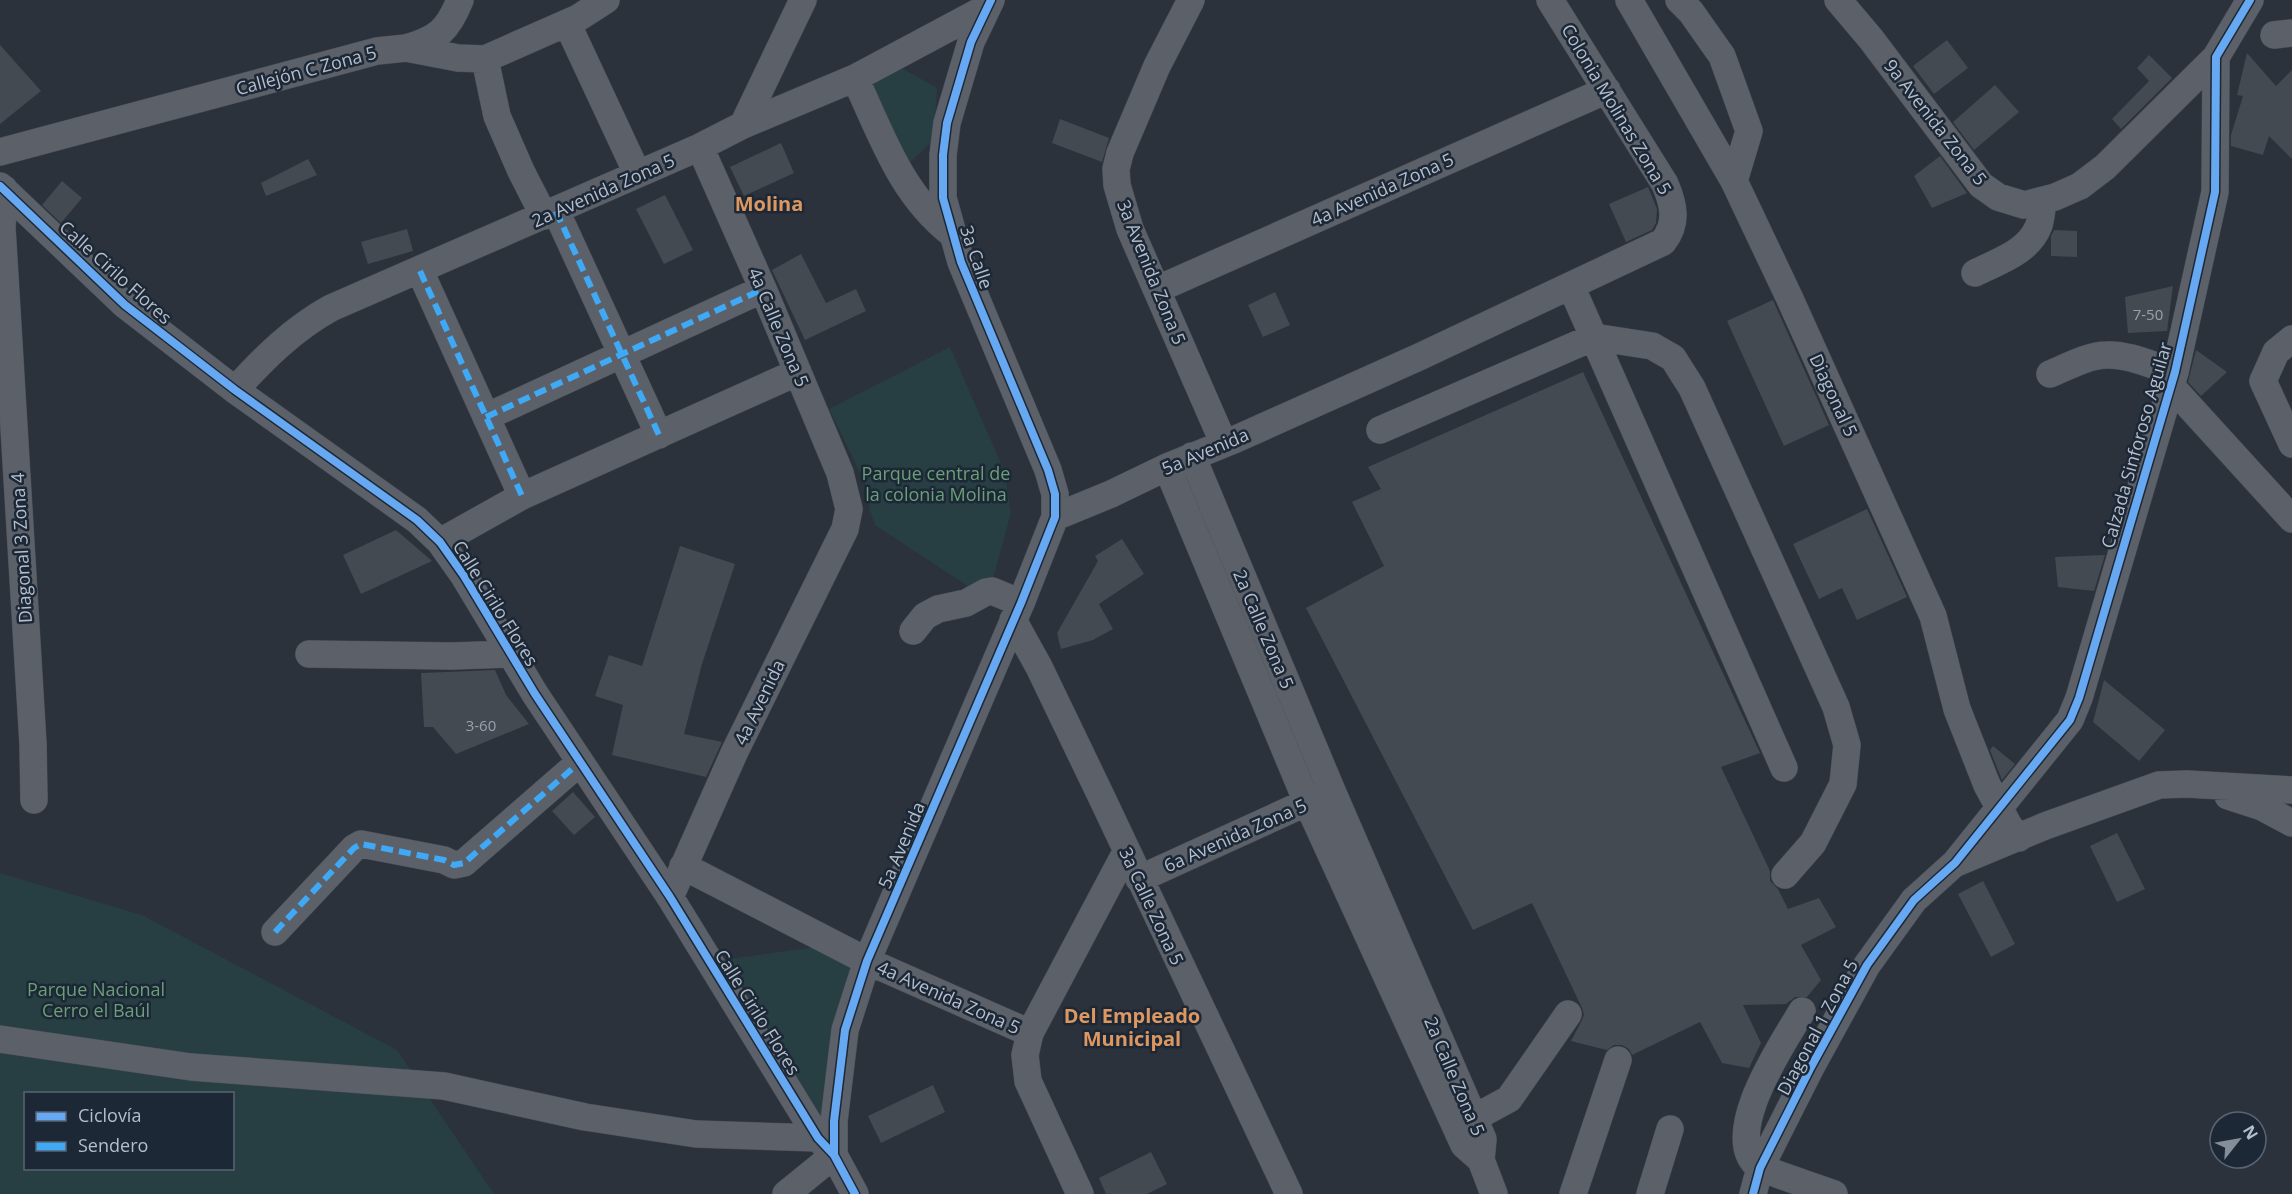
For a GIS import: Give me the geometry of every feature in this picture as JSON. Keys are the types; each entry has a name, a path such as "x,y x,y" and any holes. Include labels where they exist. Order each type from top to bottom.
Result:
{"street":[{"path":"406,48 426,42 439,34 450,23 460,0"},
{"name":"Callejón C Zona 5","path":"0,152 377,51 406,48 458,58 485,59 567,23 593,10 606,0"},
{"path":"743,125 803,0"},
{"name":"3a Avenida Zona 5","path":"1191,0 1157,66 1120,153 1116,169 1117,185 1130,229 1224,444"},
{"name":"Colonia Molinas Zona 5","path":"1550,0 1665,184 1671,198 1673,220"},
{"name":"Diagonal 5","path":"1629,0 1734,181 1884,503 1933,616 1957,709 1987,785 2009,826 2019,838"},
{"path":"1679,0 1691,12 1722,56 1749,131 1734,181"},
{"name":"9a Avenida Zona 5","path":"1838,0 1871,39 1982,185 1998,197 2024,205 2043,201 2080,186 2105,167 2216,57"},
{"name":"Calzada Sinforoso Aguilar","path":"1955,863 2070,720 2079,698 2172,379 2214,192 2216,57 2250,0"},
{"name":"2a Avenida Zona 5","path":"234,390 257,366 310,320 387,283 420,271 700,147 743,125 855,78 989,4"},
{"name":"3a Calle","path":"989,4 971,42 947,123 943,155 943,198 951,233 988,330 1048,470 1055,495 1055,517"},
{"path":"567,23 637,173"},
{"path":"485,59 497,116 521,171 550,213 622,355 659,435"},
{"path":"855,78 902,179 936,221 951,233"},
{"name":"4a Avenida Zona 5","path":"1158,290 1607,90"},
{"name":"4a Calle Zona 5","path":"700,147 763,289 840,473 849,509"},
{"name":"Calle Cirilo Flores","path":"2,187 125,305 234,390 417,520 440,542 464,576 510,654 670,897 826,1146"},
{"name":"Diagonal 3 Zona 4","path":"2,187 2,228 33,744 34,800"},
{"path":"1975,273 2008,258 2025,246 2038,226 2043,201"},
{"name":"5a Avenida","path":"855,1194 826,1146 834,1121 845,1030 867,961 1055,517 1224,444 1663,242 1670,233 1673,220"},
{"path":"420,271 522,496"},
{"path":"1571,286 1784,768"},
{"path":"486,417 763,289"},
{"path":"1380,430 1594,337 1652,346 1673,358 1692,388 1836,707 1847,745 1843,784 1813,843 1785,875"},
{"path":"2292,339 2276,352 2264,381 2292,444"},
{"path":"2050,374 2086,359 2106,354 2127,357 2172,379 2292,519"},
{"path":"440,542 522,496 798,372"},
{"name":"2a Calle Zona 5","path":"1192,456 1332,791 1483,1139 1481,1160"},
{"name":"2a Calle Zona 5","path":"1167,467 1308,802 1464,1145 1481,1160"},
{"name":"4a Avenida","path":"670,897 735,751 845,529 849,509"},
{"path":"913,631 925,616 938,609 966,603 986,592 992,591 1017,611"},
{"name":"3a Calle Zona 5","path":"1017,611 1043,677 1289,1194"},
{"path":"309,654 452,656 510,654"},
{"path":"275,932 354,848 361,844 444,860 454,865 464,863 580,762"},
{"path":"1955,863 2045,826 2159,785 2187,784 2292,790"},
{"path":"2187,784 2262,807 2292,823"},
{"name":"6a Avenida Zona 5","path":"1139,879 1332,791"},
{"path":"1080,1194 1028,1081 1025,1055 1030,1033 1126,852"},
{"name":"Diagonal 1 Zona 5","path":"1753,1194 1760,1168 1811,1067 1867,965 1914,900 1955,863"},
{"name":"4a Avenida Zona 5","path":"683,866 867,961 1030,1033"},
{"path":"1802,1011 1761,1083 1748,1113 1746,1131 1748,1149 1760,1168 1834,1194"},
{"path":"1474,1118 1509,1099 1568,1014"},
{"path":"0,1039 191,1067 444,1086 585,1117 696,1134 826,1146"},
{"path":"1573,1194 1618,1060"},
{"path":"1650,1194 1670,1129"},
{"path":"786,1194 826,1146"},
{"path":"1481,1160 1494,1194"}],"green space":[{"path":"898,66 937,88 934,140 906,166 868,80"},
{"name":"Parque central de la colonia Molina","path":"950,347 1004,470 1011,513 992,582 975,591 875,525 869,508 870,497 867,487 829,409"},
{"name":"Parque Nacional Cerro el Baúl","path":"0,873 142,915 397,1050 494,1194 0,1194"},
{"path":"824,946 865,967 832,1147 728,959"}],"building":[{"path":"1947,40 1968,68 1934,94 1913,66"},
{"path":"0,45 41,91 0,124"},
{"path":"2247,53 2276,86 2292,70 2292,159 2269,136 2263,155 2231,146 2231,135 2243,96 2237,95"},
{"path":"2149,55 2172,78 2121,129 2112,119 2149,81 2137,68"},
{"path":"1995,85 2019,112 1974,150 1953,122"},
{"path":"1060,119 1109,138 1102,162 1052,143"},
{"path":"781,143 794,173 744,196 730,167"},
{"path":"1940,156 1967,193 1932,208 1914,176"},
{"path":"308,159 317,175 266,196 261,183"},
{"path":"62,181 82,198 61,223 42,205"},
{"path":"1648,187 1657,209 1656,223 1652,230 1626,242 1609,204"},
{"path":"665,195 693,250 664,264 636,209"},
{"path":"407,229 413,251 368,264 361,242"},
{"path":"2054,230 2077,231 2077,257 2051,256 2051,236"},
{"path":"801,254 826,303 856,289 866,311 805,340 772,270"},
{"path":"2173,286 2167,331 2128,333 2125,297"},
{"path":"1275,292 1290,325 1263,337 1248,305"},
{"path":"1773,300 1829,425 1784,446 1727,321"},
{"path":"2196,350 2227,372 2201,396 2188,382"},
{"path":"1583,372 1760,753 1721,767 1770,871 1770,881 1778,889 1788,909 1819,898 1836,927 1801,945 1821,980 1807,997 1795,997 1786,1004 1743,1005 1761,1043 1749,1068 1722,1063 1700,1022 1632,1055 1629,1049 1622,1045 1614,1045 1607,1050 1571,1041 1584,1015 1532,903 1473,930 1306,608 1384,566 1352,502 1381,489 1368,467"},
{"path":"1867,509 1907,597 1857,620 1842,588 1819,599 1793,544"},
{"path":"396,530 432,561 361,594 343,555"},
{"path":"1122,539 1144,574 1099,604 1113,629 1093,640 1061,649 1057,633 1098,561 1095,556"},
{"path":"680,546 735,564 702,664 684,734 722,742 706,777 612,755 623,705 595,696 609,655 642,666"},
{"path":"2105,555 2094,591 2058,587 2055,557"},
{"path":"495,670 506,695 529,724 456,754 433,727 424,727 421,673"},
{"path":"2104,680 2165,730 2139,761 2093,722"},
{"path":"1993,746 2015,764 2002,780 1990,750"},
{"path":"573,792 595,817 574,835 552,811"},
{"path":"2117,833 2145,889 2117,902 2090,846"},
{"path":"1983,881 2015,944 1991,957 1958,894"},
{"path":"933,1085 945,1112 881,1143 868,1116"},
{"path":"1151,1152 1167,1184 1147,1194 1106,1194 1099,1178"}],"marked path":[{"path":"556,211 659,435"},
{"path":"420,271 522,496"},
{"path":"486,417 763,289"},
{"path":"275,932 354,848 361,844 444,860 454,865 464,863 580,762"}],"cycle path":[{"path":"855,1194 834,1155 834,1121 845,1030 867,961 1021,603 1055,517 1055,494 1048,470 961,262 943,198 943,155 947,123 971,42 991,0"},
{"path":"1753,1194 1760,1168 1811,1067 1867,965 1914,900 1955,863 2070,720 2079,698 2175,372 2215,192 2216,57 2250,0"},
{"path":"0,186 125,305 235,390 417,520 440,542 464,576 535,694 670,897 818,1138 834,1155"}],"district":[{"name":"Molina","path":"769,203"},
{"name":"Del Empleado Municipal","path":"1132,1026"}]}
